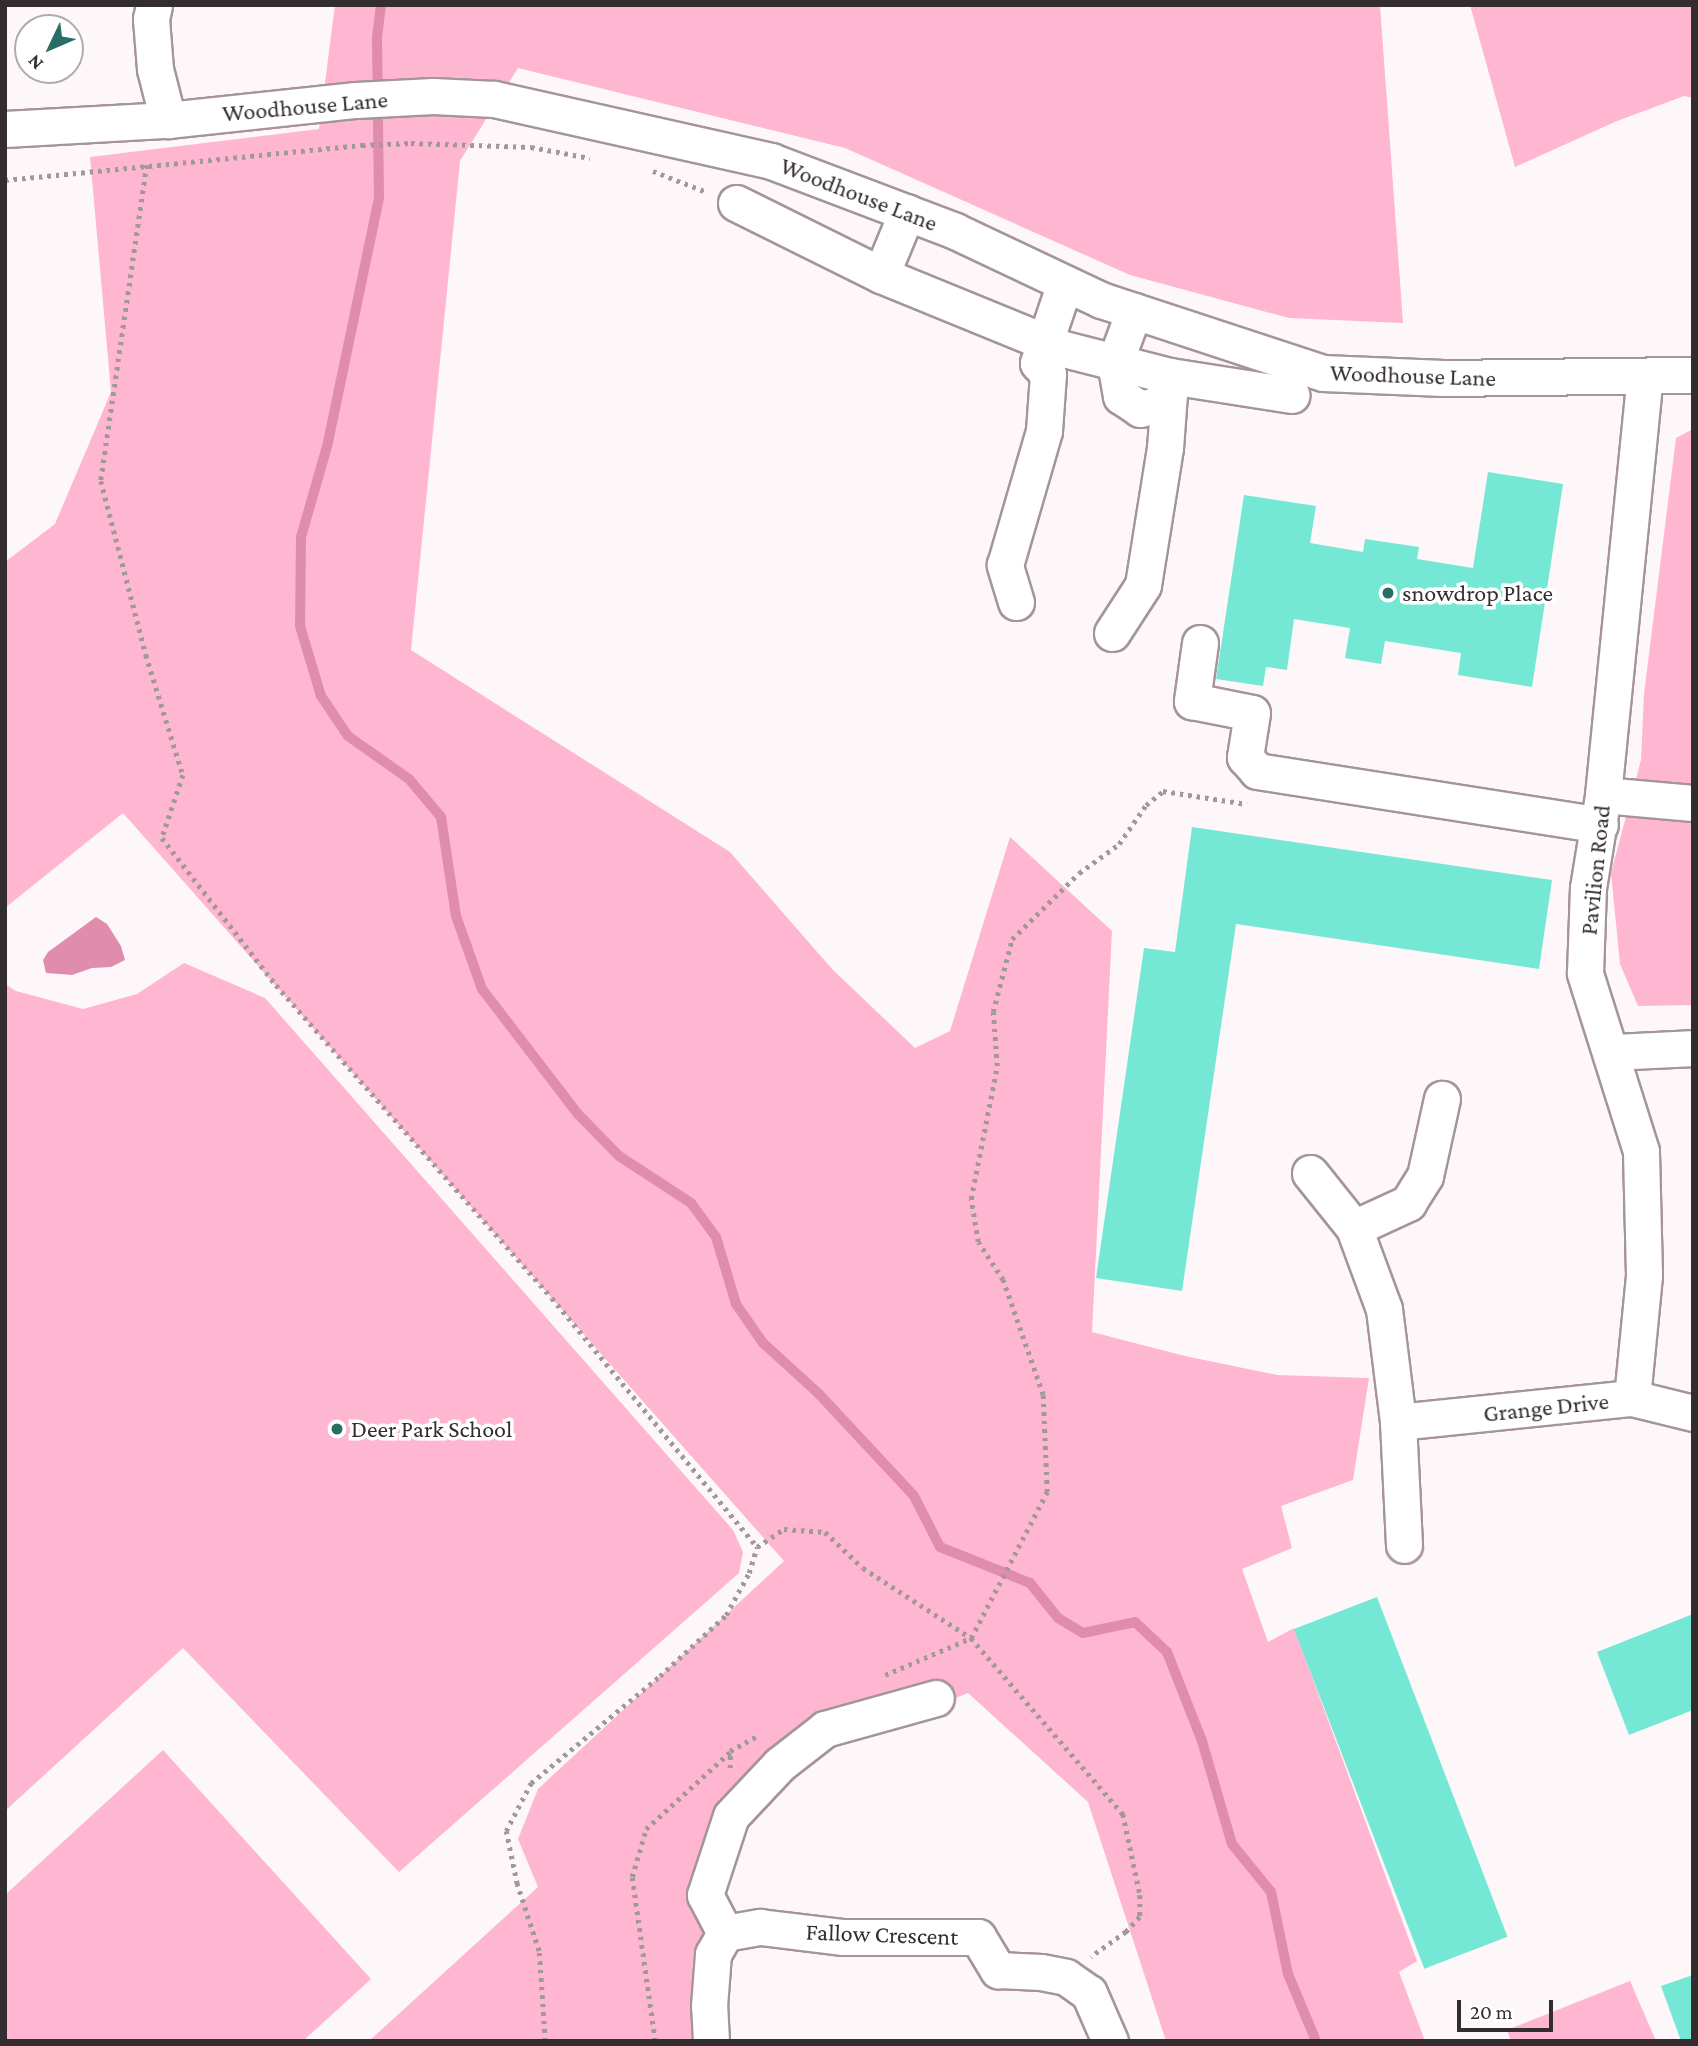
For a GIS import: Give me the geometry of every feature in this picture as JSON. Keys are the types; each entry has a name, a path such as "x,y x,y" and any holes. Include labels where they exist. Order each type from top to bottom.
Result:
{"street":[{"path":"154,5 151,19 155,69 168,120"},
{"name":"Woodhouse Lane","path":"5,129 168,120 399,97 494,100 771,161 955,231 1065,283 1134,311 1324,373 1443,378 1693,375"},
{"path":"736,203 881,275 1044,341 1115,362 1170,385 1292,395"},
{"path":"881,275 908,212"},
{"path":"1016,602 1005,565 1044,431 1048,374 1038,363 1065,283"},
{"path":"1115,362 1134,311"},
{"name":"Pavilion Road","path":"1632,1398 1644,1275 1641,1151 1585,973 1588,888 1601,810 1645,376"},
{"path":"1112,633 1143,585 1165,448 1170,385"},
{"path":"1200,643 1192,701 1252,713 1245,757 1257,771 1601,810 1693,803"},
{"path":"1612,1052 1693,1048"},
{"path":"1354,1228 1408,1203 1425,1176 1442,1099"},
{"path":"1310,1173 1354,1228 1384,1309 1398,1422 1404,1545"},
{"name":"Grange Drive","path":"1398,1422 1632,1398 1693,1413"},
{"path":"711,2041 709,2006 713,1954 725,1933 705,1895 731,1816 780,1764 825,1729 936,1698"},
{"name":"Fallow Crescent","path":"725,1933 760,1927 843,1937 978,1937 998,1970 1041,1972 1066,1978 1089,1993 1110,2041"}],"path":[{"path":"5,180 362,145 411,143 531,147 593,158"},
{"path":"147,165 101,481 146,656 183,775 162,838 276,985 552,1298 757,1547"},
{"path":"642,167 736,203"},
{"path":"971,1638 1047,1492 1043,1395 1003,1280 978,1242 971,1199 997,1066 993,1012 1012,939 1079,873 1119,844 1146,805 1163,791 1257,806"},
{"path":"545,2041 539,1951 517,1884 506,1832 531,1783 660,1676 726,1615 749,1573 757,1547 784,1530 825,1532 863,1568 971,1638 1123,1814 1140,1895 1140,1917 1066,1978"},
{"path":"655,2041 632,1877 646,1829 730,1751"}],"shaded area":[{"path":"335,5 1380,5 1403,323 1289,318 1130,275 845,148 518,68 460,161 411,650 730,852 832,969 915,1048 950,1031 1010,837 1112,931 1092,1332 1185,1356 1277,1375 1369,1378 1353,1480 1281,1506 1292,1548 1242,1569 1268,1642 1294,1628 1417,1961 1399,1972 1425,2041 1166,2041 1088,1802 968,1693 814,1756 757,1800 693,1956 691,2041 369,2041 538,1887 518,1839 538,1789 784,1561 123,813 5,908 5,562 55,524 111,392 90,157 319,129"},
{"path":"1470,5 1693,5 1693,98 1684,96 1617,121 1515,167"},
{"path":"1693,429 1693,1005 1638,1006 1620,964 1611,873 1641,760 1644,694 1676,438"},
{"path":"96,917 107,924 121,946 125,960 111,967 92,968 72,975 46,973 43,960 48,952"},
{"name":"Deer Park School","path":"184,963 265,998 733,1530 743,1552 739,1573 399,1872 183,1648 5,1811 5,984 16,991 83,1009 137,994"},
{"path":"163,1750 371,1979 303,2041 5,2041 5,1895"},
{"path":"1630,1981 1656,2041 1511,2041 1507,2030"}],"building":[{"name":"snowdrop Place","path":"1488,472 1563,484 1532,687 1458,675 1461,653 1385,641 1381,664 1345,658 1350,628 1294,619 1287,670 1266,667 1263,686 1216,679 1244,495 1316,506 1310,543 1363,552 1365,539 1419,547 1417,559 1473,568"},
{"path":"1192,827 1552,880 1539,969 1236,924 1182,1291 1096,1278 1144,948 1175,952"},
{"path":"1377,1597 1507,1937 1424,1969 1294,1629"},
{"path":"1693,1614 1693,1710 1629,1735 1597,1652"},
{"path":"1693,1975 1693,2041 1681,2041 1661,1986"}],"waterway":[{"path":"381,5 377,38 379,198 328,443 301,537 300,626 321,696 348,736 409,779 441,817 456,916 482,989 578,1114 619,1156 691,1203 716,1237 736,1304 763,1343 819,1394 914,1496 940,1547 1030,1583 1058,1618 1083,1633 1135,1622 1167,1652 1202,1741 1232,1844 1271,1892 1288,1974 1316,2041"}],"place":[{"name":"snowdrop Place","path":"1388,593"},
{"name":"Deer Park School","path":"337,1429"}]}
